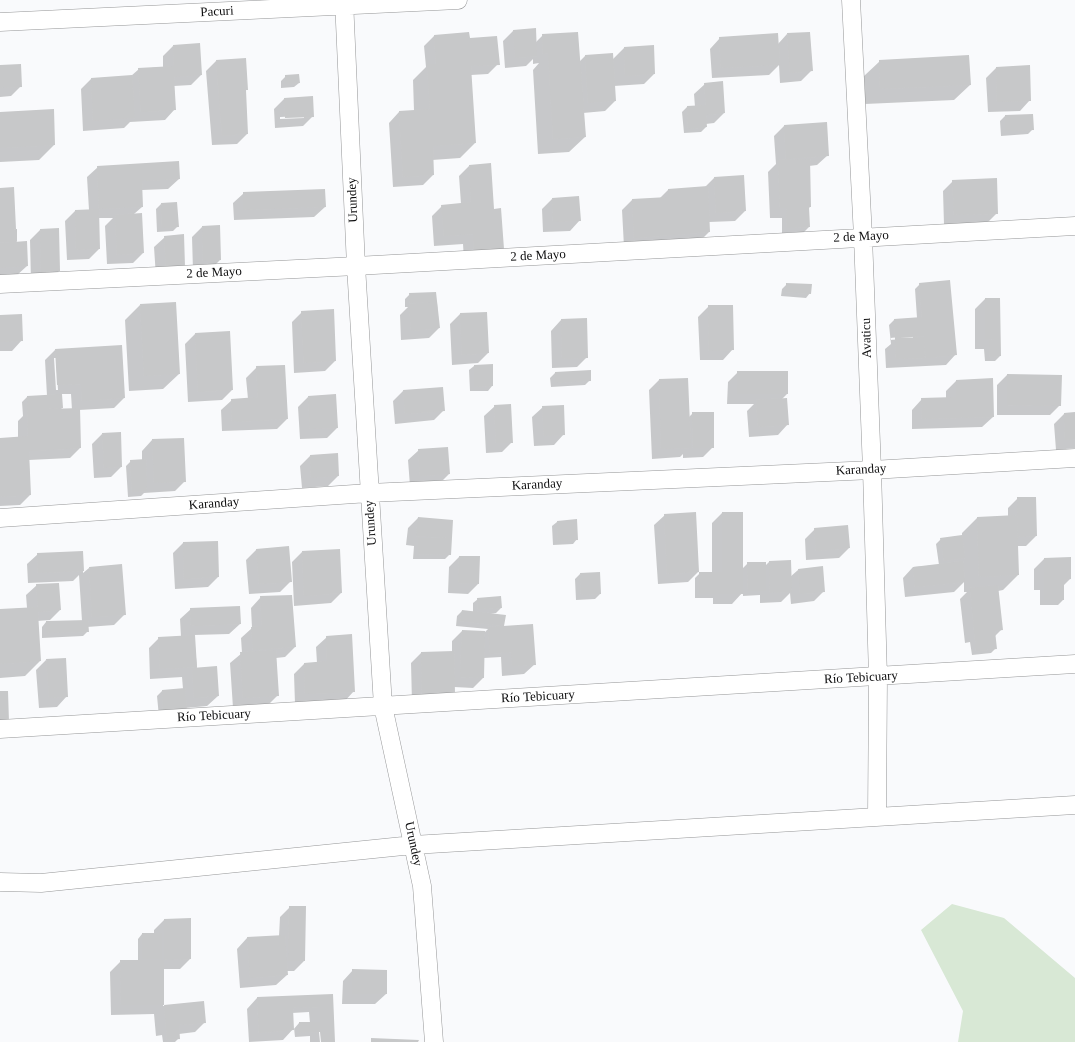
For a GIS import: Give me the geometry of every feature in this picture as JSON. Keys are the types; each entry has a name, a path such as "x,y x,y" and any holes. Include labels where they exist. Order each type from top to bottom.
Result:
{"street":[{"name":"Pacuri","path":"0,22 345,3 458,0"},
{"name":"Avaticu","path":"851,0 863,237 872,470 878,677 878,817"},
{"name":"Urundey","path":"345,3 356,266 383,706 422,886 434,1042"},
{"name":"2 de Mayo","path":"0,284 356,266 1075,226"},
{"name":"Karanday","path":"0,518 369,493 872,470 1075,458"},
{"name":"Río Tebicuary","path":"0,729 1075,664"},
{"path":"0,882 41,883 413,845 1075,805"}],"green space":[{"path":"952,904 1004,918 1075,978 1075,1042 958,1042 963,1011 921,930"}],"building":[{"path":"536,28 537,56 515,58 513,30"},
{"path":"469,32 470,38 497,36 500,65 471,66 476,143 433,146 434,175 403,177 399,111 430,109 427,64 436,64 434,35"},
{"path":"578,32 586,137 553,139 548,53 543,54 542,34"},
{"path":"810,32 813,71 790,73 787,33"},
{"path":"778,33 780,65 721,68 719,37"},
{"path":"200,43 202,75 174,77 176,110 141,112 138,68 174,66 173,45"},
{"path":"654,45 655,74 625,76 624,47"},
{"path":"613,53 616,101 588,103 585,55"},
{"path":"969,55 971,85 880,89 879,60"},
{"path":"246,58 248,134 222,136 216,60"},
{"path":"21,64 22,87 0,88 0,65"},
{"path":"1030,65 1031,101 997,102 996,67"},
{"path":"299,74 300,83 285,84 285,75"},
{"path":"132,75 135,118 93,121 91,78"},
{"path":"723,81 725,113 706,115 707,127 688,129 687,106 706,105 704,83"},
{"path":"313,96 314,117 285,118 284,98"},
{"path":"54,109 55,145 0,148 0,112"},
{"path":"1033,114 1034,130 1005,131 1005,115"},
{"path":"827,122 829,156 786,159 784,125"},
{"path":"810,159 810,227 787,228 786,208 780,208 778,160"},
{"path":"179,161 180,179 142,181 143,207 99,209 97,166"},
{"path":"491,163 494,209 501,208 504,249 474,251 473,234 444,236 441,205 471,202 469,165"},
{"path":"744,175 746,211 716,213 714,177"},
{"path":"997,178 998,214 954,215 952,180"},
{"path":"708,186 710,232 634,238 632,199 668,197 668,189"},
{"path":"14,187 16,229 0,230 0,188"},
{"path":"325,189 326,207 243,210 243,192"},
{"path":"579,196 581,221 553,222 552,198"},
{"path":"177,202 179,227 162,228 161,203"},
{"path":"99,209 100,249 76,250 75,210"},
{"path":"142,213 144,253 117,255 115,215"},
{"path":"220,225 221,260 203,261 202,226"},
{"path":"59,228 60,271 41,272 40,229"},
{"path":"17,229 17,242 0,242 0,230"},
{"path":"184,234 185,267 166,268 164,236"},
{"path":"27,241 28,266 0,268 0,243"},
{"path":"950,280 957,355 926,358 924,342 925,358 896,359 894,319 922,317 919,283","holes":["924,336 924,337 900,338"]},
{"path":"786,283 812,284 811,294 786,292"},
{"path":"436,292 440,328 411,331 409,304 431,302 410,303 409,293"},
{"path":"985,298 1000,298 1001,356 990,357 989,340 995,339 985,339"},
{"path":"176,302 180,374 144,376 140,304"},
{"path":"708,305 733,305 734,350 709,351"},
{"path":"334,309 336,361 304,363 301,311"},
{"path":"487,312 489,353 462,355 460,313"},
{"path":"22,314 23,341 0,342 0,315"},
{"path":"587,318 588,358 562,359 561,319"},
{"path":"230,331 233,390 198,392 195,333"},
{"path":"122,345 125,398 82,401 81,384 57,385 55,349"},
{"path":"493,364 493,386 474,387 474,365"},
{"path":"285,365 288,419 232,422 231,399 258,397 256,366"},
{"path":"591,370 591,381 555,383 555,372"},
{"path":"737,371 788,371 788,394 737,394"},
{"path":"1007,374 1062,375 1061,406 1007,405"},
{"path":"688,378 691,448 661,449 659,379"},
{"path":"993,378 994,417 922,419 921,398 956,397 956,380"},
{"path":"443,387 445,411 405,414 403,390"},
{"path":"62,394 63,408 48,409 80,408 81,448 29,451 31,495 0,497 0,438 28,436 27,396"},
{"path":"336,394 338,428 310,429 308,396"},
{"path":"787,398 789,425 758,427 756,400"},
{"path":"511,404 513,443 496,443 494,405"},
{"path":"564,405 565,435 544,436 542,406"},
{"path":"692,412 714,412 714,448 693,448"},
{"path":"1075,412 1075,439 1065,440 1064,413"},
{"path":"121,432 122,467 104,468 102,433"},
{"path":"184,438 186,482 154,483 152,439"},
{"path":"448,447 450,474 420,476 418,449"},
{"path":"338,453 339,476 311,478 310,455"},
{"path":"146,459 147,491 132,492 130,460"},
{"path":"1017,497 1036,497 1037,536 1018,537"},
{"path":"696,512 699,572 667,574 664,514"},
{"path":"722,512 743,512 743,594 699,594 699,572 722,572"},
{"path":"1017,515 1019,575 979,577 977,517"},
{"path":"418,517 453,520 451,555 418,554 418,538 447,538 416,536"},
{"path":"577,519 578,540 558,541 557,521"},
{"path":"848,525 850,548 816,551 814,528"},
{"path":"962,535 965,558 944,561 940,538"},
{"path":"218,541 219,577 184,579 183,542"},
{"path":"289,546 292,582 259,584 256,549"},
{"path":"340,549 342,593 304,596 302,551"},
{"path":"83,551 84,571 38,573 37,553"},
{"path":"459,556 480,556 479,584 458,583"},
{"path":"1071,557 1071,579 1064,580 1064,600 1044,600 1044,558"},
{"path":"791,560 792,592 770,593 769,561"},
{"path":"963,561 965,582 915,587 913,567"},
{"path":"747,562 766,562 766,591 748,591"},
{"path":"122,564 126,615 92,617 89,567"},
{"path":"823,566 825,592 800,594 798,569"},
{"path":"600,572 601,594 581,595 580,573"},
{"path":"59,583 61,610 38,612 41,661 0,664 0,609 38,607 36,584"},
{"path":"998,585 1003,630 995,631 997,649 976,651 970,588"},
{"path":"292,595 296,647 253,650 251,627 262,626 260,596"},
{"path":"501,596 502,608 478,609 477,598"},
{"path":"240,606 241,624 191,626 190,608"},
{"path":"462,610 506,615 504,626 460,621"},
{"path":"88,620 89,632 46,633 46,621"},
{"path":"533,624 536,665 512,666 511,652 490,654 488,627"},
{"path":"462,630 485,631 484,678 460,677"},
{"path":"352,634 355,692 305,694 304,663 327,661 326,636"},
{"path":"195,635 197,667 160,669 158,637"},
{"path":"276,650 279,696 243,698 240,652"},
{"path":"454,651 455,693 422,693 421,652"},
{"path":"66,658 68,697 49,698 46,659"},
{"path":"217,666 219,696 194,698 192,668"},
{"path":"185,688 187,711 163,712 162,690"},
{"path":"0,691 8,691 9,722 0,723"},
{"path":"289,906 306,906 305,961 288,961"},
{"path":"191,918 191,959 164,960 164,919"},
{"path":"142,933 162,933 162,959 142,959"},
{"path":"285,935 288,975 250,978 247,937"},
{"path":"120,960 164,960 164,1005 121,1005"},
{"path":"352,969 387,970 387,994 352,994"},
{"path":"333,994 335,1042 321,1042 320,1032 299,1033 299,1022 320,1022 320,1007 293,1008 294,1030 259,1033 257,997"},
{"path":"204,1001 206,1023 179,1025 180,1039 167,1040 164,1005"},
{"path":"371,1038 419,1040 418,1042 371,1042"}]}
